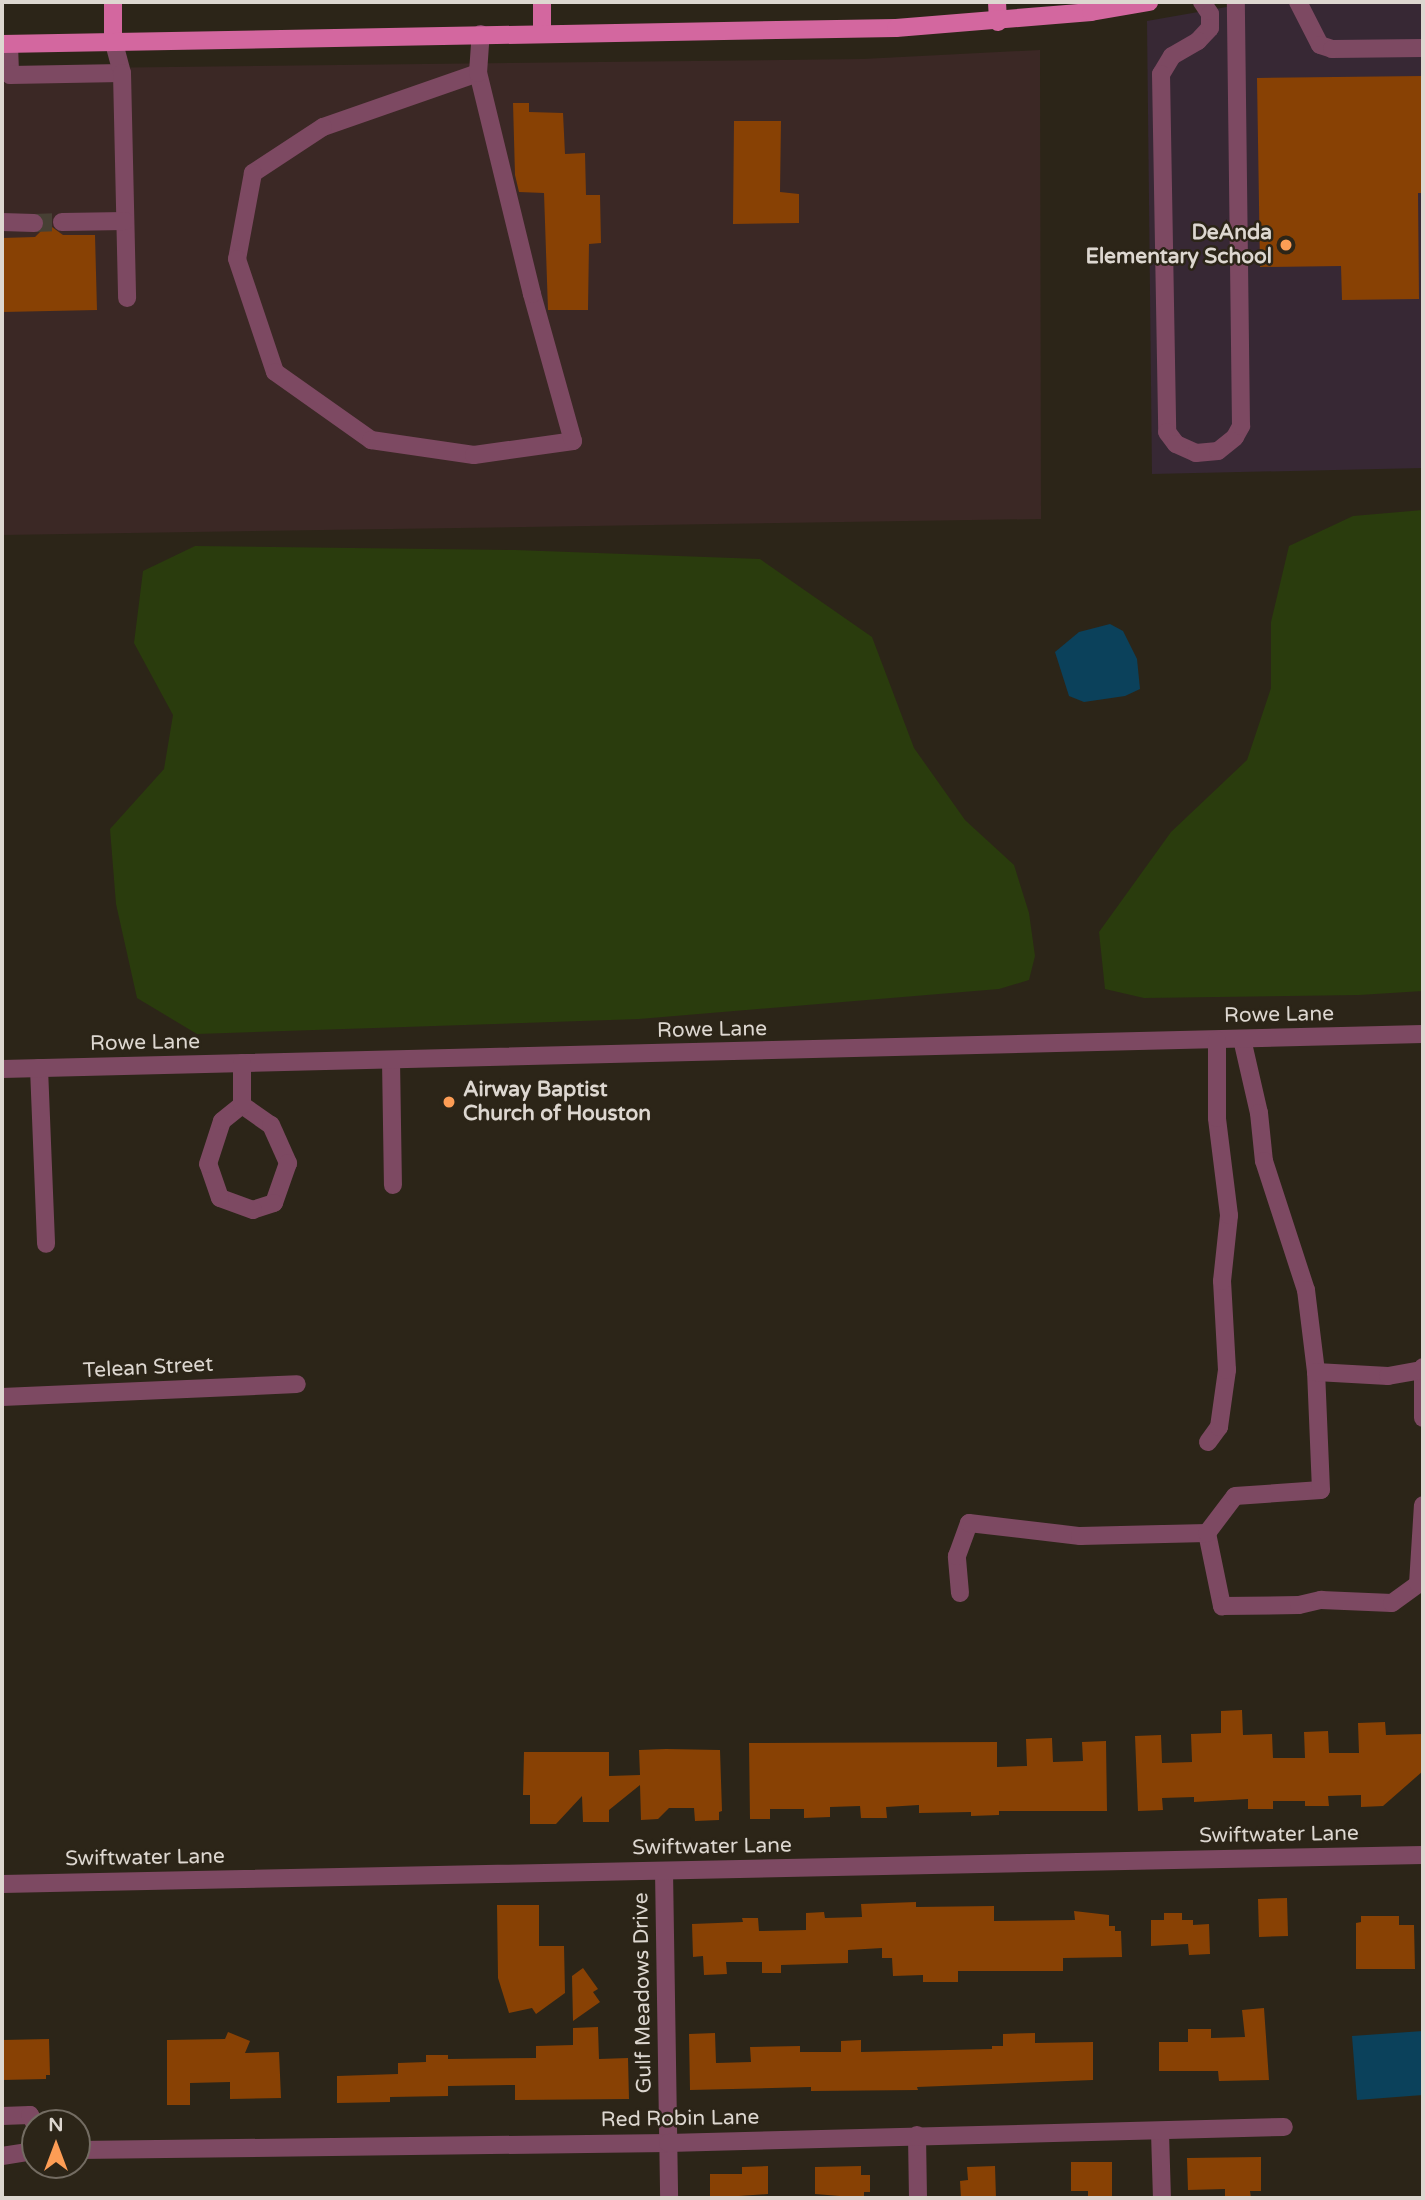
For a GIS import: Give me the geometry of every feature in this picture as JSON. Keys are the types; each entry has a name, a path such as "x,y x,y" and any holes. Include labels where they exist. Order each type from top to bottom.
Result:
{"main road":[{"path":"113,2 113,40"},
{"path":"542,2 542,32"},
{"path":"997,2 998,22"},
{"path":"5,44 542,32 896,28 998,22 1091,12 1149,2"}],"street":[{"path":"1202,2 1210,14 1210,28 1198,41 1172,56 1161,74 1167,432 1176,444 1196,453 1218,451 1235,437 1241,426 1236,2"},
{"path":"1298,2 1320,45 1332,49 1423,48"},
{"path":"478,73 323,127 253,173 237,259 275,372 371,440 474,455 572,441 532,294 478,73 481,34"},
{"path":"113,40 122,74 127,298"},
{"path":"5,44 6,75 122,74"},
{"path":"62,222 125,220"},
{"path":"2,222 34,223"},
{"name":"Rowe Lane","path":"2,1069 1423,1034"},
{"path":"1242,1039 1259,1113 1265,1161 1307,1290 1316,1372 1321,1490 1235,1496 1207,1533 1222,1606 1299,1605 1321,1600 1392,1603 1418,1584 1423,1505"},
{"path":"1208,1441 1219,1427 1227,1370 1222,1281 1229,1215 1217,1118 1217,1040"},
{"path":"391,1060 393,1185"},
{"path":"242,1063 242,1105"},
{"path":"39,1068 46,1244"},
{"path":"242,1105 271,1125 288,1163 274,1203 253,1210 220,1198 208,1164 222,1121 242,1105"},
{"path":"1316,1372 1388,1376 1423,1368 1423,1418"},
{"name":"Telean Street","path":"2,1397 297,1384"},
{"path":"960,1593 957,1556 969,1524 1080,1536 1207,1533"},
{"name":"Swiftwater Lane","path":"2,1884 1423,1855"},
{"name":"Gulf Meadows Drive","path":"664,1871 669,2198"},
{"path":"2,2116 21,2115"},
{"name":"Red Robin Lane","path":"91,2150 668,2143 1284,2127"},
{"path":"1160,2132 1162,2198"},
{"path":"917,2135 918,2198"},
{"path":"2,2156 21,2153"}],"shaded area":[{"name":"DeAnda Elementary School","path":"1255,2 1423,2 1423,468 1152,474 1147,21"},
{"path":"1040,50 1041,519 2,535 2,69 863,59"}],"green space":[{"path":"1423,510 1423,991 1359,995 1144,998 1105,989 1099,932 1171,832 1247,760 1271,688 1271,622 1289,546 1353,516"},
{"path":"195,546 515,550 760,559 872,637 914,748 965,820 1014,865 1029,913 1035,956 1029,980 999,989 639,1019 197,1034 137,998 116,904 110,829 164,769 173,715 134,643 143,571"}],"water":[{"path":"1110,624 1123,631 1137,659 1140,689 1125,696 1084,702 1069,696 1055,652 1079,632"},
{"path":"1423,2031 1423,2095 1357,2100 1352,2036"}],"building":[{"path":"1423,76 1423,193 1418,193 1419,299 1342,300 1341,266 1260,267 1257,78"},
{"path":"513,103 529,103 529,112 563,113 565,154 585,153 586,195 600,195 601,243 589,244 588,310 548,310 544,193 519,192 515,175"},
{"path":"734,121 781,121 780,192 799,194 799,223 733,224"},
{"path":"52,216 52,227 63,235 95,235 97,310 3,312 2,238 35,237 44,228 43,217"},
{"path":"1242,1710 1243,1735 1272,1734 1273,1758 1305,1758 1304,1732 1328,1731 1329,1753 1359,1753 1358,1723 1385,1722 1386,1735 1423,1734 1423,1771 1383,1806 1361,1807 1361,1795 1328,1796 1329,1806 1305,1806 1305,1801 1273,1801 1273,1809 1248,1809 1248,1799 1194,1802 1194,1797 1162,1798 1163,1810 1138,1811 1135,1736 1161,1735 1162,1763 1192,1762 1191,1734 1221,1733 1221,1711"},
{"path":"1052,1738 1053,1762 1083,1761 1082,1742 1106,1741 1107,1811 999,1811 999,1815 971,1816 971,1812 919,1813 919,1805 886,1807 887,1818 861,1818 860,1806 830,1807 830,1817 804,1818 804,1809 770,1809 770,1819 750,1819 749,1743 997,1742 997,1767 1027,1766 1026,1739"},
{"path":"639,1750 720,1750 722,1811 719,1812 719,1820 695,1821 694,1808 669,1808 658,1819 641,1820 640,1785 609,1810 609,1822 583,1822 582,1796 556,1824 530,1824 530,1795 523,1795 524,1752 609,1752 609,1776 640,1775"},
{"path":"1287,1898 1288,1936 1259,1937 1258,1899"},
{"path":"916,1902 916,1907 994,1906 994,1921 1075,1920 1074,1911 1109,1915 1109,1926 1115,1926 1115,1931 1121,1931 1122,1957 1063,1958 1063,1971 958,1971 958,1982 923,1982 923,1975 893,1976 892,1958 882,1958 882,1948 848,1950 848,1963 781,1965 781,1973 762,1973 762,1962 726,1962 727,1974 704,1975 703,1956 693,1957 692,1924 743,1922 742,1918 758,1918 759,1931 806,1930 806,1913 824,1912 825,1918 862,1917 861,1904"},
{"path":"497,1905 539,1905 539,1946 564,1946 565,1993 536,2014 532,2008 509,2013 498,1978"},
{"path":"1164,1913 1182,1913 1182,1920 1193,1920 1193,1925 1209,1924 1210,1954 1189,1955 1188,1944 1151,1946 1151,1920 1164,1920"},
{"path":"1361,1916 1399,1916 1399,1925 1414,1925 1415,1969 1356,1969 1356,1923 1361,1922"},
{"path":"583,1968 598,1989 593,1992 600,2002 573,2021 572,1976"},
{"path":"1264,2008 1269,2080 1219,2081 1218,2071 1159,2071 1159,2042 1188,2042 1188,2029 1211,2029 1211,2038 1245,2037 1242,2010"},
{"path":"598,2027 599,2059 628,2058 629,2099 515,2100 515,2085 448,2086 448,2096 390,2097 390,2102 337,2103 337,2076 398,2074 398,2063 426,2062 426,2055 448,2055 448,2059 536,2058 536,2046 573,2045 573,2028"},
{"path":"228,2032 250,2041 245,2053 279,2052 281,2098 230,2099 230,2082 190,2083 190,2105 167,2105 167,2040 225,2039"},
{"path":"715,2033 716,2063 751,2062 750,2047 800,2046 800,2052 841,2052 841,2041 861,2040 861,2052 992,2049 992,2046 1003,2046 1003,2034 1035,2033 1035,2043 1093,2042 1093,2080 917,2087 918,2090 811,2091 811,2087 690,2090 689,2034"},
{"path":"49,2039 50,2075 46,2075 46,2079 2,2080 2,2040"},
{"path":"1261,2157 1261,2191 1250,2191 1251,2198 1225,2198 1225,2189 1188,2190 1187,2158"},
{"path":"1071,2162 1112,2162 1112,2198 1088,2198 1088,2191 1071,2191"},
{"path":"768,2166 768,2194 710,2198 710,2174 742,2174 742,2167"},
{"path":"861,2166 861,2175 870,2175 870,2192 864,2192 864,2198 815,2194 815,2167"},
{"path":"995,2166 996,2198 961,2198 960,2181 968,2180 967,2167"}],"tunnel":[{"path":"34,223 62,222"}],"place":[{"name":"DeAnda Elementary School","path":"1286,245"},
{"name":"Airway Baptist Church of Houston","path":"449,1102"}]}
